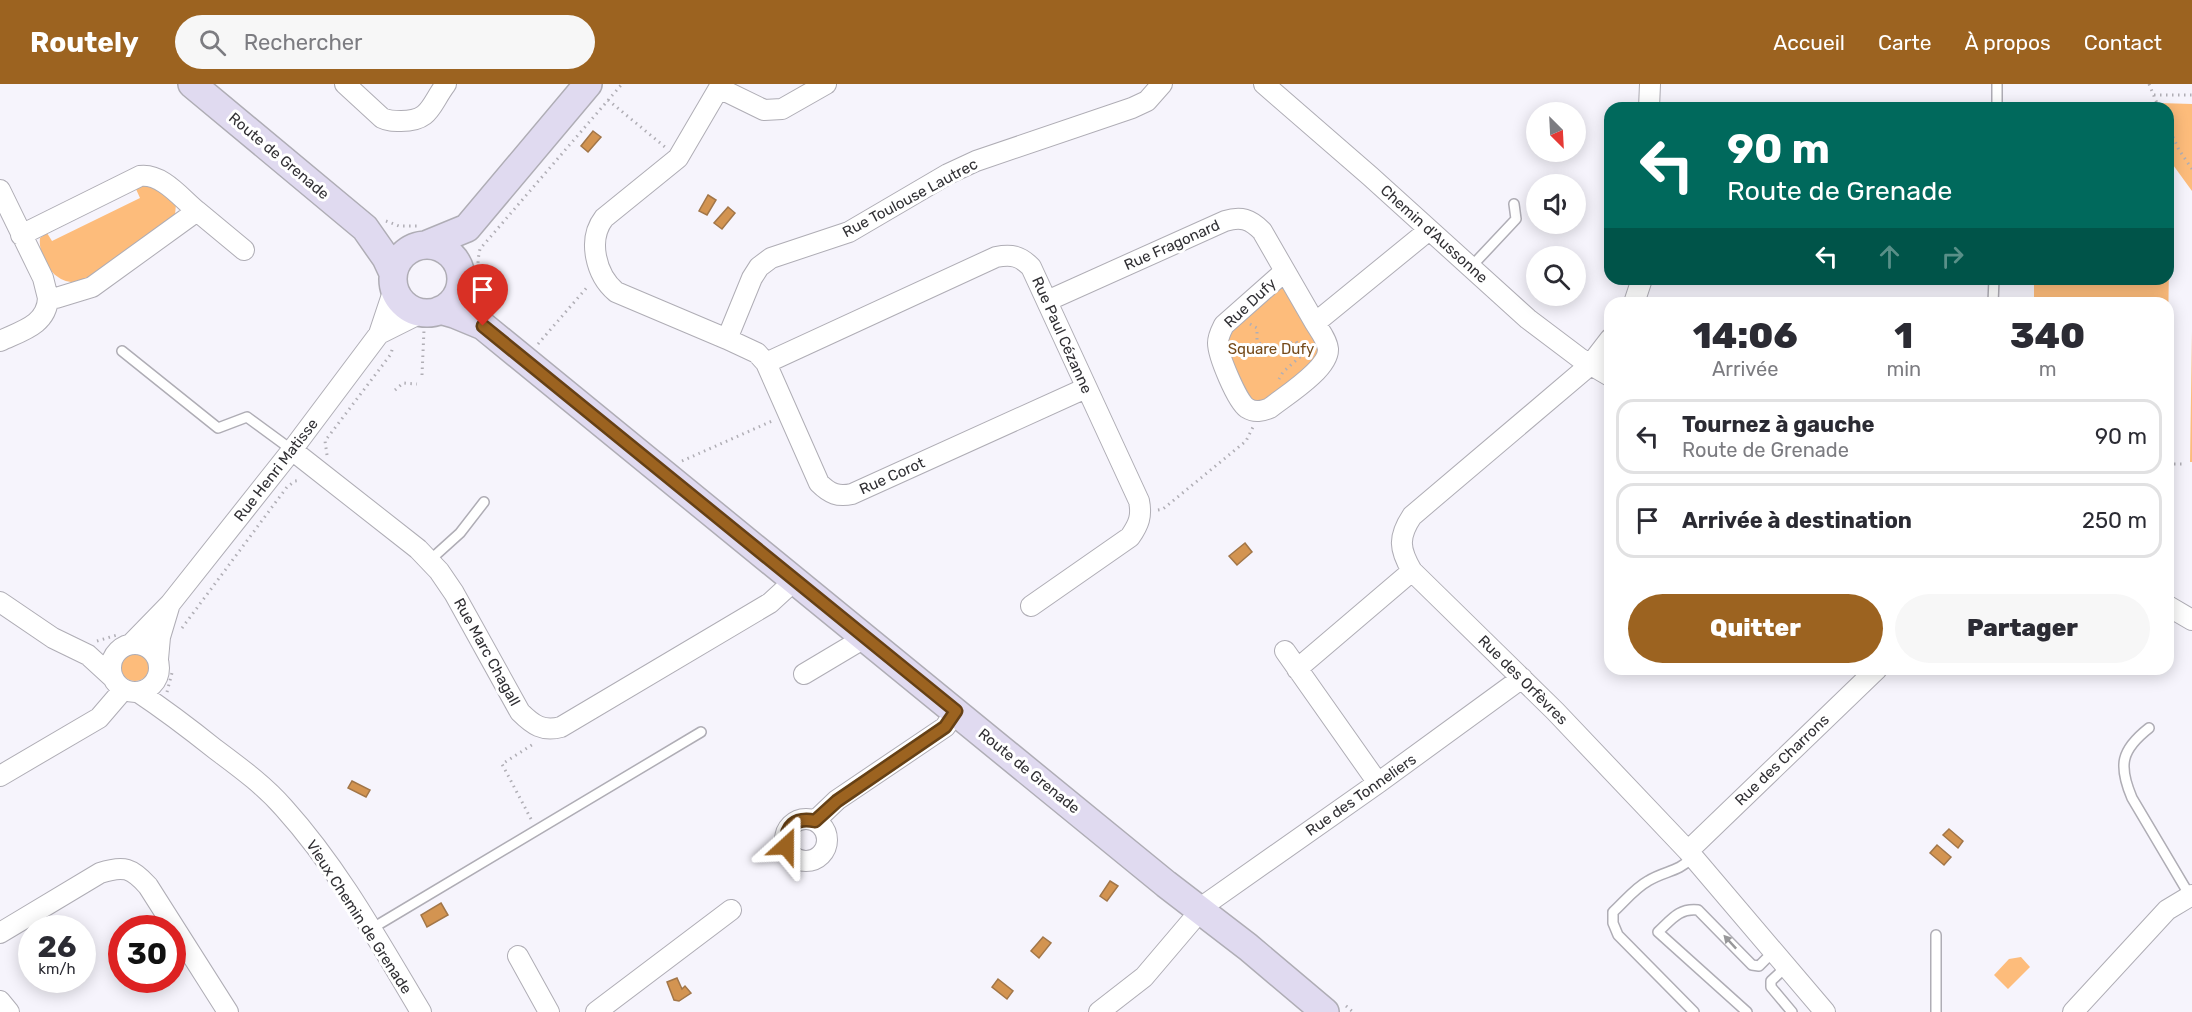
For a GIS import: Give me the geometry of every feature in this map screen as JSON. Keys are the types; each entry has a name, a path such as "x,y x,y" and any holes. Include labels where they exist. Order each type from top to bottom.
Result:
{"main road":[{"name":"Route de Grenade","path":"192,84 374,223"},
{"path":"429,317 455,299 461,274 476,235 599,93"},
{"path":"374,223 400,242 476,235"},
{"path":"374,223 401,302 429,317 454,314 488,315"},
{"path":"424,238 448,251 488,315"},
{"path":"393,281 401,255 424,238"},
{"name":"Route de Grenade","path":"488,315 525,360 1325,1012"}],"street":[{"path":"345,84 382,118 389,121 415,121 425,116 446,84"},
{"path":"766,363 757,353 616,292 606,284 600,273 595,239 597,228 604,218 678,158 720,86 764,110 782,109 826,84"},
{"name":"Rue Toulouse Lautrec","path":"727,339 752,278 759,267 771,258 849,232 948,174 976,161 1132,108 1147,101 1162,84"},
{"name":"Chemin d'Aussonne","path":"1264,84 1528,319 1604,373"},
{"path":"1649,102 1650,84"},
{"path":"21,235 140,176 149,175 157,178 244,250"},
{"path":"0,190 44,278 48,298 47,310 41,318 32,326 0,341"},
{"path":"48,298 56,298 92,287 197,211"},
{"name":"Rue Fragonard","path":"1047,301 1236,218 1254,223 1262,231 1316,323"},
{"path":"1316,323 1429,230"},
{"name":"Rue Paul Cézanne","path":"766,363 996,257 1009,255 1022,258 1031,267 1047,301 1139,501 1141,514 1138,526 1130,537 1031,606"},
{"name":"Rue Dufy","path":"1285,271 1224,325 1219,333 1217,342 1219,353 1239,399 1245,407 1260,412 1270,408 1321,367 1328,350 1326,341 1316,323"},
{"name":"Rue Henri Matisse","path":"386,339 393,281"},
{"name":"Rue Henri Matisse","path":"125,647 170,604 292,450 386,339 429,317"},
{"name":"Rue des Orfèvres","path":"1604,347 1590,365 1412,516 1404,529 1402,545 1404,557 1412,571 1555,711 1690,854 1825,1012"},
{"name":"Rue Corot","path":"766,363 819,483 828,492 841,496 852,494 1086,388"},
{"name":"Rue Marc Chagall","path":"292,450 418,549 439,571 454,593 520,712 541,729 550,730 561,727"},
{"path":"1297,669 1412,571"},
{"path":"561,727 770,603 795,580"},
{"name":"Vieux Chemin de Grenade","path":"0,602 53,638 88,655 124,686 161,706 257,781 284,808 320,853 371,929 421,1012"},
{"name":"Rue Henri Matisse","path":"158,669 160,637 170,604"},
{"path":"2174,610 2192,620"},
{"path":"804,674 856,643 862,635"},
{"path":"88,655 142,645 152,650 158,669 161,706"},
{"path":"124,686 111,667 113,657 125,647"},
{"path":"1285,651 1378,783"},
{"path":"124,686 150,688 158,669"},
{"name":"Rue des Charrons","path":"1690,854 1870,675"},
{"name":"Rue des Tonneliers","path":"1099,1012 1144,977 1200,910 1217,896 1522,678"},
{"path":"0,776 99,718 124,686"},
{"path":"815,821 837,801 945,727 956,711"},
{"path":"0,933 100,873 113,868 126,868 137,874 148,886 228,1012"},
{"path":"2073,1012 2167,910 2191,895"},
{"path":"596,1012 732,910"},
{"path":"518,956 549,1012"},
{"path":"0,1001 9,1012"}],"lane":[{"path":"1997,84 1997,102"},
{"path":"1470,268 1516,219 1514,204"},
{"path":"122,351 218,428 247,417 292,450"},
{"path":"429,561 460,533 484,502"},
{"path":"2149,728 2137,737 2125,755 2123,768 2126,783 2191,895"},
{"path":"371,929 701,732"},
{"path":"1690,854 1681,869 1664,873 1646,882 1612,912 1612,923 1618,936 1694,1012"},
{"path":"1746,1012 1658,932 1678,913 1687,909 1698,910 1752,965 1759,966 1780,960"},
{"path":"1936,935 1936,1012"},
{"path":"1780,960 1771,981 1771,987 1792,1012"}],"path":[{"path":"488,315 478,277 477,262 480,249 476,235 494,234 599,93 622,84"},
{"path":"2149,84 2157,102"},
{"path":"599,93 678,158"},
{"path":"2154,95 2191,95"},
{"path":"2174,139 2192,169"},
{"path":"374,223 408,227 424,238"},
{"path":"525,360 600,273"},
{"path":"422,375 429,317"},
{"path":"177,635 287,487 296,481 311,478 327,460 325,441 391,354 386,339"},
{"path":"395,390 403,383 417,384"},
{"path":"678,462 789,414"},
{"path":"2174,464 2184,464"},
{"path":"537,831 502,764 561,727"}],"green space":[{"path":"2174,103 2192,104 2192,191 2174,166"},
{"path":"154,183 176,204 175,215 94,276 71,282 57,277 47,266 41,252 40,238 47,233 52,241 140,198 136,189 145,184"},
{"path":"2034,285 2169,285 2169,297 2034,297"},
{"name":"Square Dufy","path":"1289,288 1321,342 1321,359 1270,403 1251,403 1223,346 1229,332 1273,289"},
{"path":"2192,331 2192,462 2190,462"},
{"path":"135,653 145,657 149,667 145,677 135,681 125,677 121,667 125,657"},
{"path":"2021,957 2030,967 2008,989 1994,975 2009,959"}],"shaded area":[{"path":"593,131 601,137 588,152 581,146"},
{"path":"708,195 716,200 707,215 699,211"},
{"path":"728,207 735,213 722,229 714,223"},
{"path":"1245,543 1252,552 1237,565 1229,556"},
{"path":"352,781 370,790 366,797 348,788"},
{"path":"1949,829 1963,841 1958,848 1943,835"},
{"path":"1937,845 1951,857 1944,865 1930,853"},
{"path":"1110,881 1118,886 1107,901 1100,896"},
{"path":"441,903 448,915 427,927 421,915"},
{"path":"1043,937 1051,943 1039,958 1031,951"},
{"path":"677,978 682,989 685,986 691,993 679,1001 674,1000 667,982"},
{"path":"998,979 1013,991 1007,999 992,987"}],"route":[{"path":"483,326 956,711 945,727 837,801 815,821 807,819 796,821 789,828 786,846"}]}
